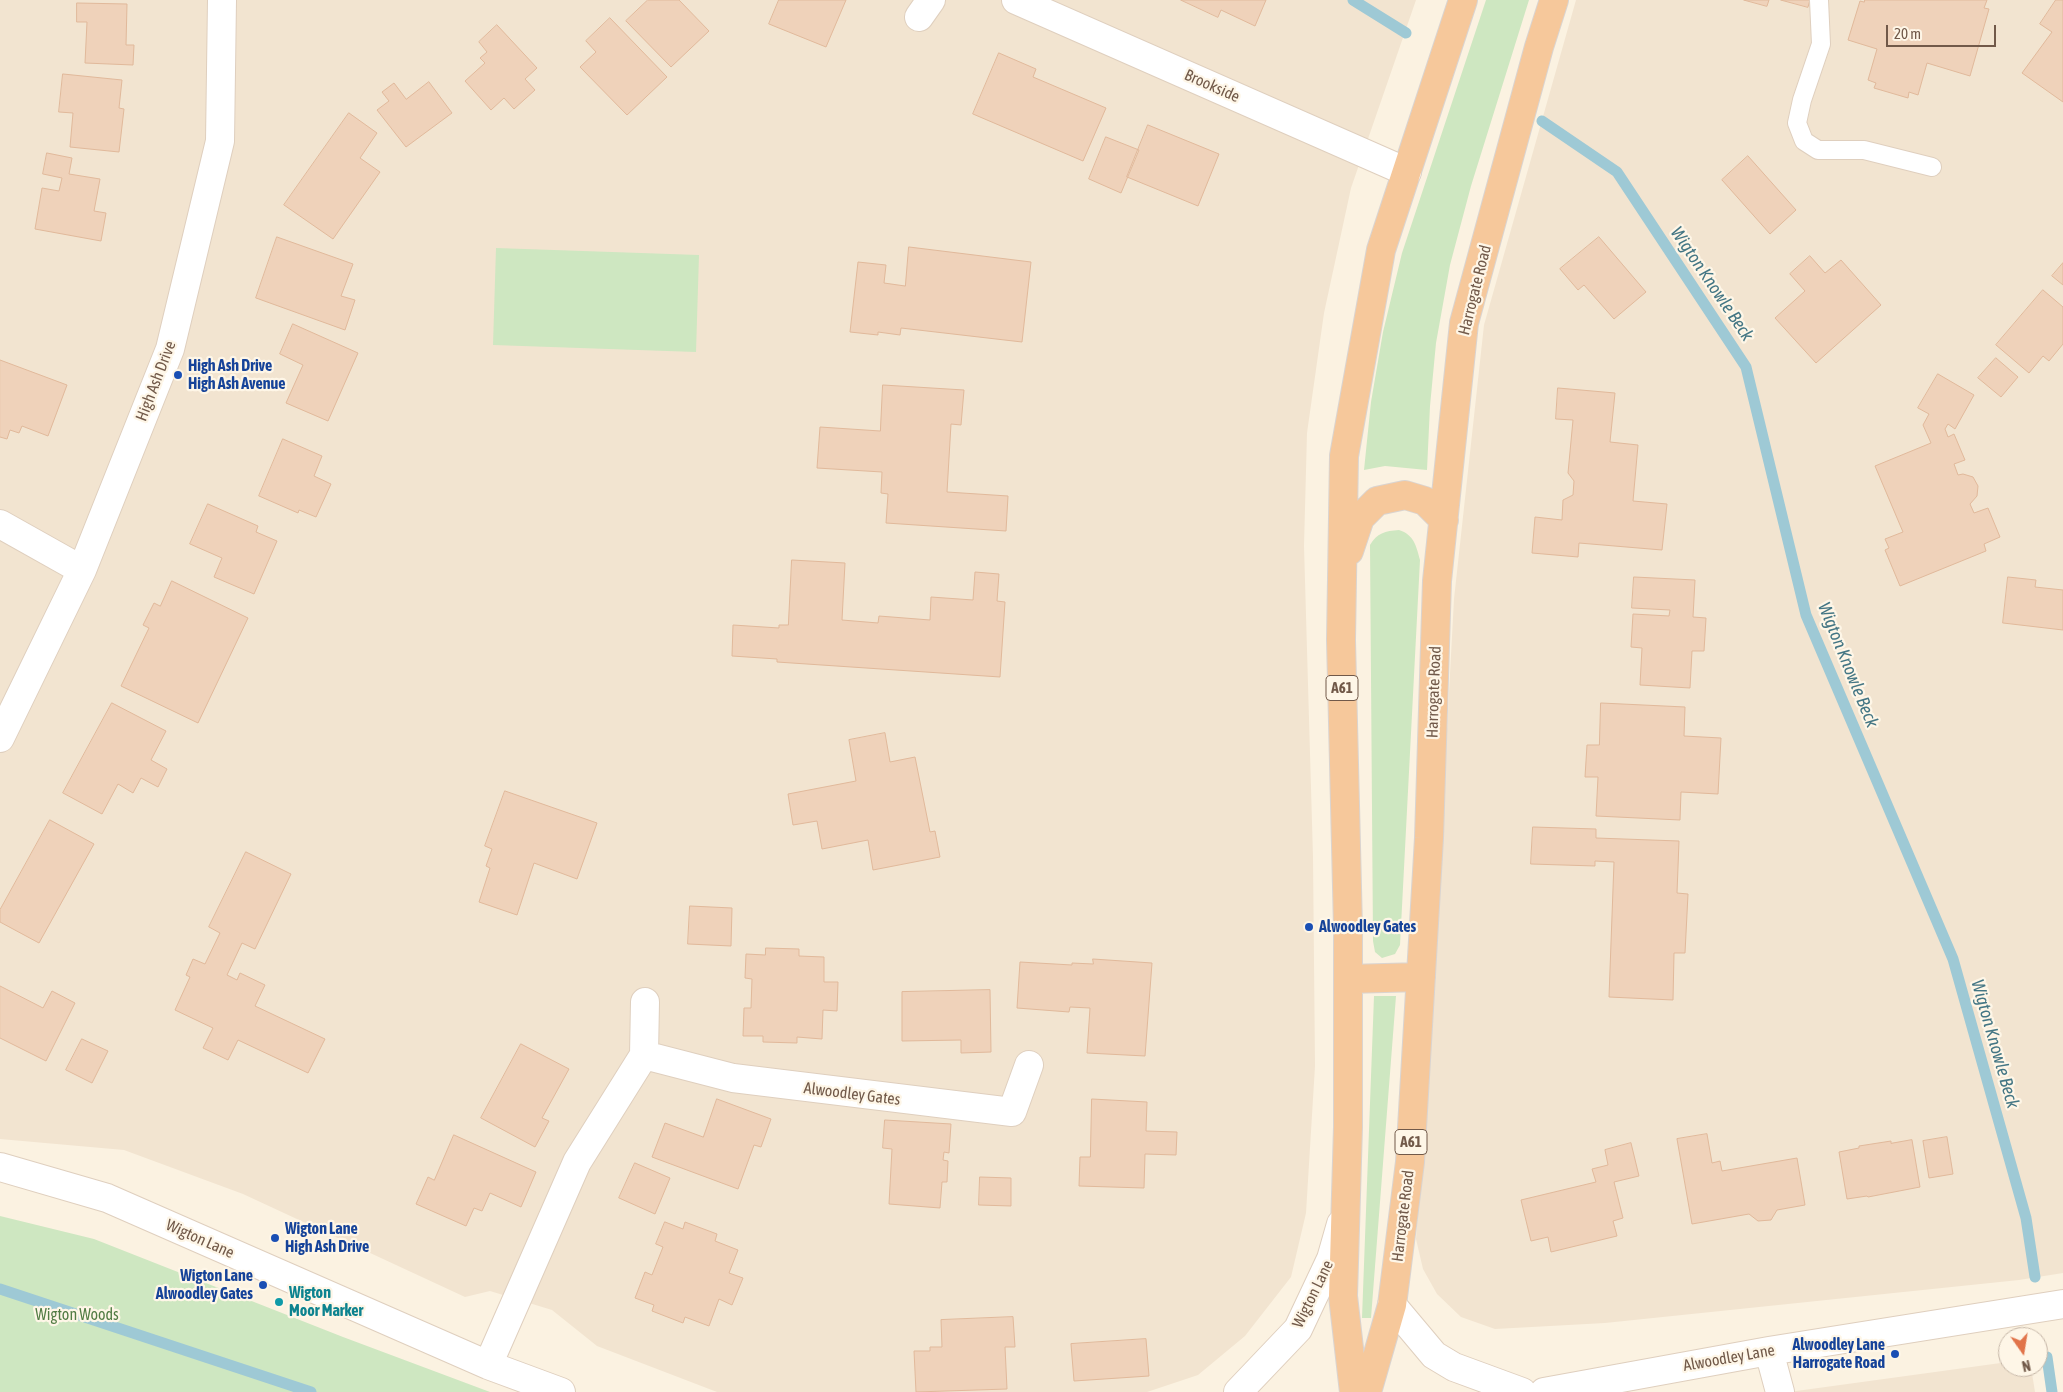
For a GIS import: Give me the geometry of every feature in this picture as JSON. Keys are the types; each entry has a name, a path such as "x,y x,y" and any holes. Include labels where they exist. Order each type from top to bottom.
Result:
{"highway":[{"name":"A61","path":"1354,1392 1343,1296 1346,1206 1348,979 1341,640 1344,456 1381,250 1463,0"},
{"name":"Harrogate Road","path":"1367,1392 1392,1305 1410,1162 1429,838 1437,582 1464,323 1539,47 1554,0"},
{"name":"A61","path":"1342,569 1360,518 1378,500 1405,495 1425,501 1444,520"},
{"path":"1348,979 1421,977"}],"street":[{"name":"High Ash Drive","path":"0,738 82,570 170,349 220,141 222,0"},
{"name":"Brookside","path":"1016,0 1407,172"},
{"path":"0,524 82,570"},
{"path":"488,1365 577,1162 644,1055 645,1002"},
{"name":"Alwoodley Gates","path":"644,1055 733,1078 1012,1112 1029,1065"},
{"name":"Wigton Lane","path":"0,1167 107,1198 488,1365 561,1392"},
{"name":"Wigton Lane","path":"1238,1392 1298,1330 1331,1259 1346,1206"},
{"name":"Alwoodley Lane","path":"1544,1392 1768,1351 2063,1304"},
{"path":"1392,1305 1434,1354 1454,1367 1522,1392"},
{"path":"1768,1351 1780,1392"}],"lane":[{"path":"1820,0 1821,44 1802,100 1797,123 1804,141 1818,150 1864,150 1932,167"}],"shaded area":[{"path":"0,0 1416,0 1351,188 1324,313 1307,433 1304,546 1313,857 1315,1066 1306,1213 1291,1277 1245,1336 1198,1375 1147,1392 717,1392 597,1346 552,1310 490,1291 465,1297 243,1194 124,1150 0,1139"},
{"path":"1576,0 2063,0 2063,1273 2019,1280 1605,1323 1495,1329 1461,1317 1437,1294 1423,1269 1416,1239 1430,1047 1454,599 1484,325"},
{"path":"1998,1363 1998,1377 2033,1377 2035,1392 1789,1392"}],"green space":[{"path":"1486,0 1529,0 1471,186 1450,265 1436,343 1430,406 1427,470 1385,466 1364,470 1371,402 1383,332 1402,253"},
{"path":"496,248 699,255 696,352 493,345"},
{"path":"1399,530 1408,535 1416,545 1420,560 1400,945 1395,954 1382,958 1375,952 1373,941 1370,545 1382,533"},
{"path":"1374,996 1396,996 1371,1318 1362,1318"},
{"name":"Wigton Woods","path":"0,1216 94,1239 343,1337 490,1392 0,1392"}],"building":[{"path":"648,0 679,0 709,31 671,67 626,21"},
{"path":"779,0 846,0 826,47 769,24"},
{"path":"1181,0 1266,0 1255,26 1221,10 1218,17"},
{"path":"1744,0 1769,0 1767,6"},
{"path":"1781,0 1810,0 1808,7"},
{"path":"1865,0 1987,0 1984,8 1989,9 1970,76 1927,63 1918,95 1909,92 1908,98 1874,88 1876,83 1868,80 1877,49 1848,40 1860,1 1864,2"},
{"path":"2056,0 2063,0 2063,102 2022,73 2052,32 2040,24"},
{"path":"77,3 127,4 126,45 134,45 133,65 85,63 87,22 77,22"},
{"path":"610,18 667,77 627,115 580,67 596,52 586,41"},
{"path":"497,25 537,68 525,79 535,90 514,109 504,98 491,110 465,81 485,63 480,58 487,52 479,42"},
{"path":"999,53 1036,69 1033,77 1106,108 1083,161 973,114"},
{"path":"63,74 122,80 119,108 124,109 119,152 70,147 73,113 59,112"},
{"path":"429,82 452,113 406,147 377,110 389,101 382,92 394,83 406,99"},
{"path":"349,113 377,133 360,158 380,172 333,239 284,205"},
{"path":"1148,125 1219,154 1198,206 1127,177"},
{"path":"1106,137 1139,150 1121,193 1089,179"},
{"path":"47,153 72,158 69,174 100,179 94,211 106,213 101,241 35,229 42,188 59,191 62,178 43,174"},
{"path":"1748,156 1796,210 1770,234 1722,180"},
{"path":"277,237 353,264 341,296 355,300 345,330 256,298"},
{"path":"1599,237 1646,292 1614,319 1584,285 1578,290 1560,269"},
{"path":"909,247 1031,262 1022,342 901,328 900,335 878,332 878,335 850,332 858,262 886,265 884,283 905,286"},
{"path":"1810,256 1825,273 1841,260 1881,305 1816,363 1775,318 1805,291 1790,274"},
{"path":"2063,263 2063,285 2052,276"},
{"path":"2043,290 2063,307 2063,344 2049,361 2043,356 2029,373 1996,345"},
{"path":"293,324 358,353 328,421 286,403 303,365 280,354"},
{"path":"1996,358 2018,377 2001,397 1978,378"},
{"path":"0,360 67,385 48,436 22,426 19,433 10,430 7,439 0,437"},
{"path":"1938,374 1974,395 1955,429 1948,424 1945,429 1948,437 1954,434 1965,460 1954,464 1958,475 1963,474 1973,477 1978,486 1977,496 1970,504 1974,513 1988,508 2000,537 1984,544 1986,551 1900,586 1885,550 1889,548 1885,539 1903,532 1875,466 1931,443 1923,425 1929,414 1918,408"},
{"path":"883,385 964,390 961,425 951,424 947,492 1008,496 1006,531 886,523 888,494 881,493 882,472 817,468 820,427 880,431"},
{"path":"1558,388 1615,393 1610,442 1638,445 1633,501 1667,504 1662,550 1579,543 1578,557 1532,553 1535,517 1562,520 1563,500 1573,495 1574,481 1568,473 1573,420 1556,419"},
{"path":"283,439 322,456 314,476 331,484 316,517 299,510 298,513 259,496"},
{"path":"208,504 258,526 256,532 277,541 254,594 214,577 222,558 190,544"},
{"path":"792,560 845,563 842,620 878,623 879,616 930,620 931,597 973,600 975,572 999,574 997,601 1005,602 1000,677 777,662 777,659 732,656 733,625 779,628 779,625 788,625"},
{"path":"1634,577 1695,580 1693,617 1706,618 1704,651 1692,651 1690,688 1640,685 1642,648 1631,647 1633,614 1669,616 1670,610 1632,608"},
{"path":"2008,577 2036,580 2035,587 2063,590 2063,630 2003,623"},
{"path":"172,581 248,618 198,723 121,686 149,628 143,625 154,603 160,606"},
{"path":"112,703 166,731 151,760 167,769 158,787 141,778 133,793 118,784 102,814 63,793"},
{"path":"1601,703 1685,707 1684,736 1721,738 1718,794 1681,792 1680,820 1596,816 1598,777 1585,777 1587,745 1599,745"},
{"path":"885,733 890,762 915,757 930,832 935,831 940,857 873,870 868,840 822,849 817,821 793,825 788,794 856,781 849,740"},
{"path":"505,791 597,823 577,879 534,863 517,915 479,902 490,868 486,866 492,849 485,846"},
{"path":"50,820 94,844 39,943 0,922 0,910"},
{"path":"1533,827 1596,829 1596,838 1679,841 1677,893 1688,894 1685,953 1674,953 1673,1000 1609,997 1614,862 1595,861 1595,866 1531,864"},
{"path":"246,852 291,874 255,949 242,943 227,975 237,980 240,973 265,985 255,1006 325,1039 308,1073 238,1040 228,1060 203,1048 213,1028 175,1010 190,977 186,975 193,959 205,964 220,933 209,927"},
{"path":"690,906 732,908 731,946 688,944"},
{"path":"766,948 799,949 799,956 824,957 824,982 838,982 837,1011 823,1010 822,1039 797,1037 797,1043 763,1042 763,1036 743,1036 744,1008 751,1008 752,979 745,978 746,954 765,955"},
{"path":"1093,959 1152,963 1145,1056 1087,1053 1090,1008 1070,1007 1069,1012 1017,1008 1020,962 1072,965 1072,963 1093,964"},
{"path":"0,986 43,1008 52,991 75,1003 46,1061 0,1038"},
{"path":"990,990 991,1052 961,1053 961,1040 902,1041 902,992"},
{"path":"82,1039 108,1051 92,1083 66,1070"},
{"path":"521,1044 569,1069 542,1118 549,1121 535,1147 481,1118"},
{"path":"717,1099 771,1119 761,1147 754,1145 738,1189 652,1157 665,1123 703,1137"},
{"path":"1092,1099 1147,1102 1146,1131 1177,1132 1176,1155 1145,1154 1144,1188 1079,1186 1080,1157 1090,1157"},
{"path":"885,1120 951,1124 949,1153 944,1152 943,1160 948,1161 947,1182 942,1182 940,1208 889,1204 892,1149 883,1148"},
{"path":"1707,1134 1712,1163 1720,1161 1722,1171 1797,1158 1805,1205 1777,1210 1771,1220 1758,1221 1749,1214 1692,1224 1677,1139"},
{"path":"454,1135 536,1172 521,1207 490,1193 482,1211 474,1208 466,1226 416,1204 428,1177 434,1180"},
{"path":"1947,1137 1953,1174 1929,1178 1923,1141"},
{"path":"1912,1140 1920,1187 1847,1199 1839,1152 1859,1148 1859,1146"},
{"path":"1631,1143 1639,1176 1614,1182 1623,1218 1613,1221 1617,1236 1551,1252 1548,1237 1531,1241 1521,1200 1596,1182 1592,1169 1608,1165 1605,1150"},
{"path":"635,1163 670,1178 655,1214 619,1198"},
{"path":"980,1177 1011,1178 1011,1206 979,1205"},
{"path":"665,1222 683,1229 685,1222 717,1234 715,1241 738,1250 729,1273 743,1278 732,1305 719,1299 709,1326 685,1317 683,1323 652,1311 654,1305 635,1298 645,1272 652,1275 663,1247 656,1244"},
{"path":"1013,1317 1015,1347 1005,1347 1007,1389 916,1392 914,1351 930,1351 930,1347 942,1347 941,1320"},
{"path":"1146,1339 1149,1376 1074,1381 1071,1344"}],"waterway":[{"name":"Wigton Knowle Beck","path":"1353,0 1406,33"},
{"name":"Wigton Knowle Beck","path":"1542,121 1617,172 1746,367 1806,615 1953,959 2026,1218 2035,1277"},
{"path":"0,1289 311,1392"},
{"name":"Wigton Knowle Beck","path":"2048,1364 2052,1392"}],"place":[{"name":"High Ash Drive High Ash Avenue","path":"178,375"},
{"name":"Alwoodley Gates","path":"1309,927"},
{"name":"Wigton Lane High Ash Drive","path":"275,1238"},
{"name":"Wigton Lane Alwoodley Gates","path":"263,1285"},
{"name":"Wigton Moor Marker","path":"279,1302"},
{"name":"Alwoodley Lane Harrogate Road","path":"1895,1354"}]}
